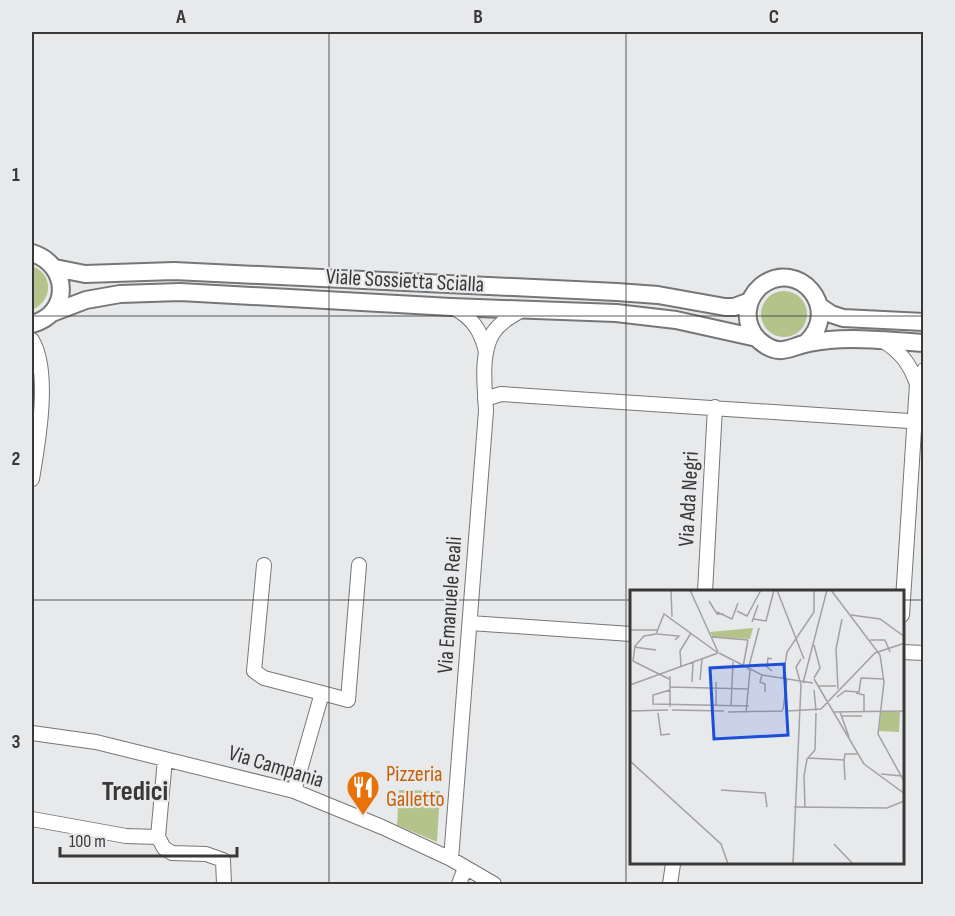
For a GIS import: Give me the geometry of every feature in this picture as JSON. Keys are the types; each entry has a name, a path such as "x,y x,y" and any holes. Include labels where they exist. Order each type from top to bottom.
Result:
{"street":[{"name":"Viale Sossietta Scialla","path":"32,253 45,259 55,268 85,274 174,271 617,292 658,295 725,307 750,302"},
{"path":"32,479 40,420 41,369 35,345 43,318 59,301 61,288 55,268"},
{"path":"757,338 752,332 748,317 750,302 764,284 785,278 804,284 814,294 819,306 818,327 806,343"},
{"name":"Viale Sossietta Scialla","path":"43,318 86,300 120,294 151,292 616,313 692,323 757,338 777,350 792,349 806,343 839,340 924,343"},
{"path":"819,306 843,318 924,322"},
{"name":"Via Emanuele Reali","path":"451,307 474,323 480,332 486,354"},
{"name":"Via Emanuele Reali","path":"451,859 470,623 486,354 490,340 499,326 522,309"},
{"path":"883,341 895,348 908,362 917,384 919,422 904,603"},
{"path":"917,384 924,370"},
{"path":"485,399 501,393 919,422"},
{"name":"Via Ada Negri","path":"705,590 715,408"},
{"path":"264,565 254,671 264,678 348,700 359,565"},
{"path":"470,623 630,634"},
{"path":"904,652 924,653"},
{"path":"294,790 322,693"},
{"name":"Via Campania","path":"32,733 96,742 294,790 451,859 494,885"},
{"path":"165,759 158,837 164,848 172,853 206,855 223,860 224,885"},
{"path":"32,819 126,836 158,837"},
{"path":"670,885 673,865"},
{"path":"459,885 465,868"}],"green space":[{"path":"32,266 44,275 48,288 44,300 32,310"},
{"path":"784,291 800,298 807,314 800,330 784,337 768,330 761,314 768,298"},
{"path":"399,790 440,791 437,842 397,825"}],"place":[{"name":"Pizzeria Galletto","path":"363,816"}],"district":[{"name":"Tredici","path":"135,791"}]}
